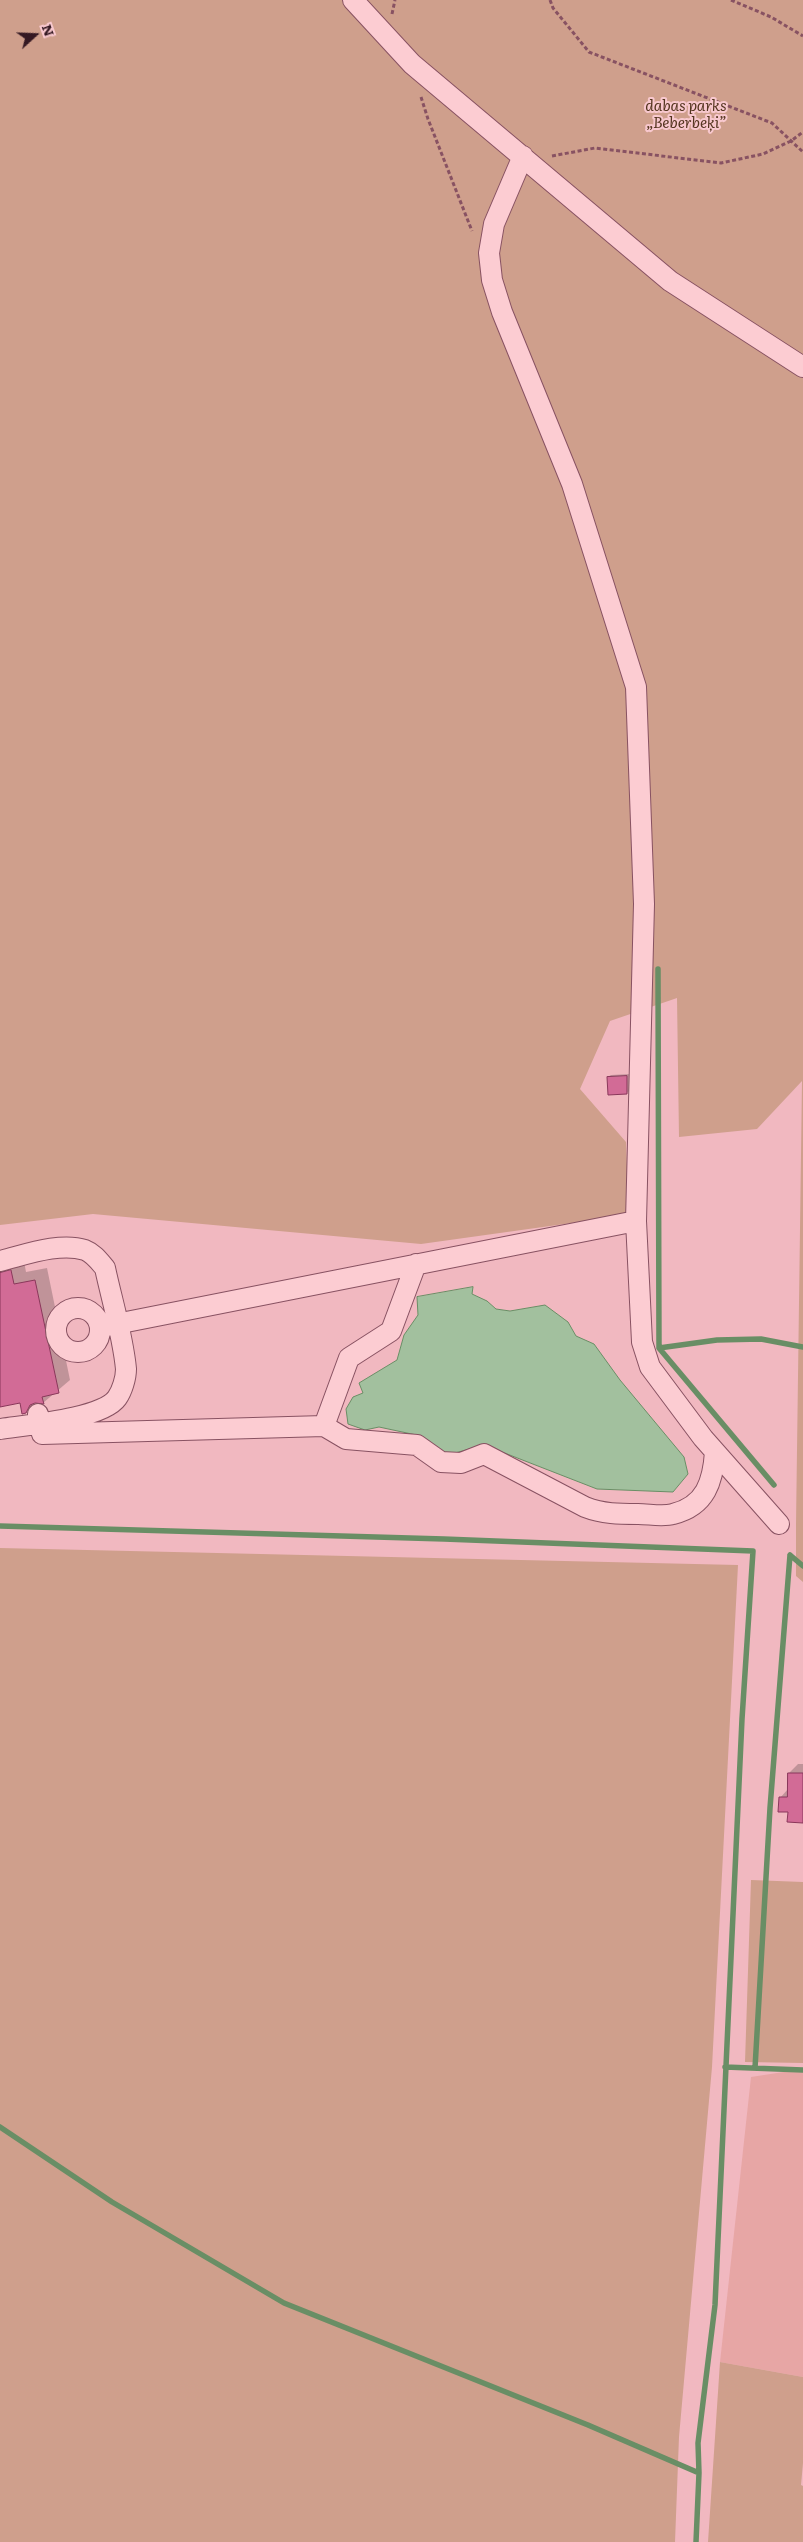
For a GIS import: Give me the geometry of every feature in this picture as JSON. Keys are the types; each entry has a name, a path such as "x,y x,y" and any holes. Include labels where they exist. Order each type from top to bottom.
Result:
{"street":[{"path":"353,0 412,64 540,169 670,281 803,368"},
{"path":"523,156 494,224 489,253 492,280 502,312 572,484 636,687 644,904 636,1221 642,1342 650,1367 715,1452 779,1524"},
{"path":"109,1325 636,1221"},
{"path":"0,1260 68,1247 86,1250 97,1258 104,1268 109,1325 126,1371 116,1399 83,1416 39,1418 0,1429"},
{"path":"324,1426 349,1358 391,1330 416,1264"},
{"path":"39,1418 42,1434 324,1426 346,1440 417,1445 441,1462 461,1463 484,1454 602,1514 672,1515 688,1508 702,1496 713,1477 715,1452"}],"path":[{"path":"550,0 553,8 589,52 772,123 803,152"},
{"path":"731,0 771,17 803,36"},
{"path":"428,119 475,237"},
{"path":"540,169 549,157 595,148 721,163 763,154 791,141 803,132"}],"shaded area":[{"path":"473,1287 472,1294 487,1301 496,1309 510,1311 545,1305 568,1322 576,1336 594,1344 620,1380 684,1457 688,1474 673,1492 597,1489 484,1445 444,1456 421,1436 379,1427 365,1430 348,1424 346,1409 353,1397 363,1393 359,1383 397,1360 404,1335 418,1315 417,1297"},
{"path":"803,2069 803,2377 720,2362 751,2077"}],"green space":[{"name":"dabas parks „Beberbeķi”","path":"0,0 803,0 803,1582 796,1576 802,1081 757,1129 679,1137 677,998 610,1021 580,1089 626,1142 629,1215 421,1244 93,1214 0,1225"},
{"path":"0,1548 738,1565 712,2067 679,2437 675,2542 0,2542"},
{"path":"751,1880 803,1882 803,2063 745,2062"},
{"path":"720,2362 803,2377 803,2463 801,2485 803,2486 803,2542 708,2542"}],"building":[{"path":"627,1076 627,1094 608,1095 607,1077"},
{"path":"11,1270 14,1284 35,1280 59,1393 42,1397 44,1404 35,1403 30,1405 26,1413 22,1414 20,1403 0,1407 0,1273"},
{"path":"788,1773 803,1773 803,1823 787,1822 788,1812 778,1812 779,1797 787,1797"}],"waterway":[{"path":"658,969 659,1348 774,1485"},
{"path":"659,1348 717,1340 761,1339 803,1347"},
{"path":"0,1526 444,1539 753,1551 742,1719 715,2305 698,2443 699,2473 588,2425 284,2303 112,2202 0,2127"},
{"path":"790,1555 803,1566"},
{"path":"755,2068 770,1808 790,1555"},
{"path":"725,2067 803,2070"},
{"path":"696,2542 699,2473"}]}
